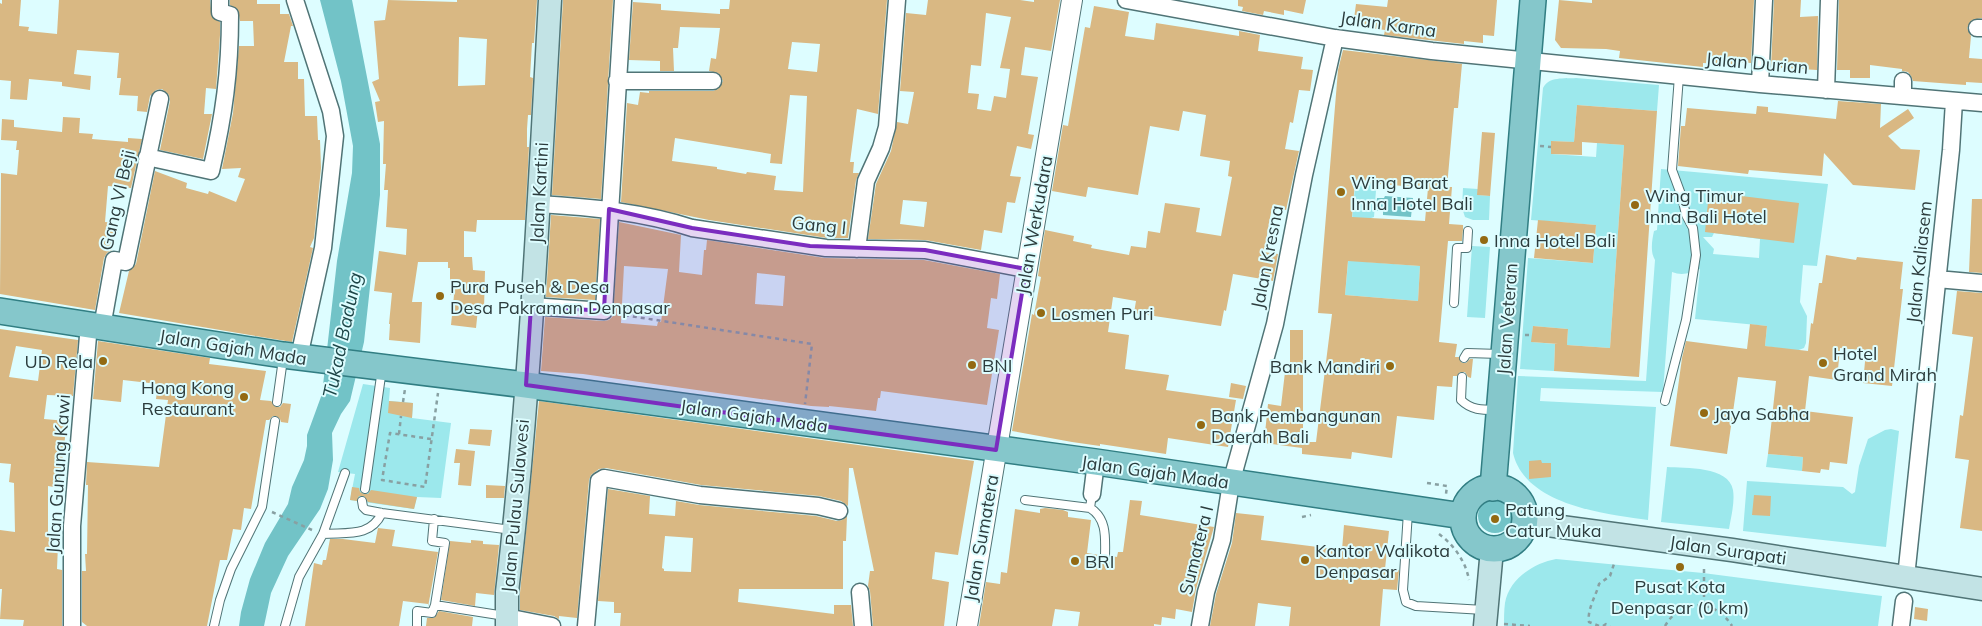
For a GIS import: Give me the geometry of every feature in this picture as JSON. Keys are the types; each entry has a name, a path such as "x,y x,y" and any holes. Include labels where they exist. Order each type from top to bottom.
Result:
{"main road":[{"name":"Jalan Kartini","path":"526,385 550,0"},
{"name":"Jalan Veteran","path":"1494,488 1533,0"},
{"name":"Jalan Gajah Mada","path":"0,311 297,357 526,385 1096,462 1463,516"},
{"name":"Jalan Pulau Sulawesi","path":"506,621 526,385"},
{"path":"1494,488 1513,494 1520,502 1524,512 1524,522 1522,531 1510,544 1492,549 1482,547 1474,542 1463,526 1463,516 1470,499 1476,493 1484,489 1494,488"},
{"name":"Jalan Surapati","path":"1524,522 1705,546 1982,589"},
{"path":"1491,620 1492,549"}],"street":[{"path":"147,157 211,171 223,119 230,52 230,15 220,12 220,0"},
{"path":"295,0 331,111 336,136 323,248 297,357"},
{"path":"531,306 604,311 623,0"},
{"path":"857,249 866,181 881,148 887,127 897,0"},
{"name":"Jalan Werkudara","path":"996,450 1072,0"},
{"name":"Jalan Karna","path":"1126,0 1335,38 1432,51 1528,60"},
{"path":"1760,84 1764,0"},
{"path":"1826,90 1829,0"},
{"name":"Jalan Kresna","path":"1231,483 1274,324 1304,175 1335,38"},
{"name":"Jalan Durian","path":"1528,60 1826,90 1903,89 1954,101 1982,103"},
{"path":"617,81 714,81"},
{"name":"Gang VI Beji","path":"96,326 114,260 126,262 160,99"},
{"name":"Jalan Kaliasem","path":"1906,577 1954,101"},
{"name":"Gang I","path":"538,204 610,209 671,221 692,228 810,246 925,250 1026,270"},
{"path":"1937,279 1982,283"},
{"name":"Jalan Gunung Kawi","path":"72,626 72,526 96,326"},
{"name":"Jalan Sumatera","path":"966,626 996,450"},
{"path":"1091,501 1096,462"},
{"path":"586,626 599,481 604,478 700,495 809,505 840,511"},
{"name":"Sumatera I","path":"1200,626 1206,592 1222,540 1231,483"},
{"path":"860,592 863,626"},
{"path":"1901,626 1904,601"},
{"path":"506,621 552,626"}],"lane":[{"path":"1665,401 1686,320 1696,256 1693,228 1686,215 1682,197 1672,170 1678,76"},
{"path":"1454,303 1457,248 1467,248 1468,231"},
{"path":"1464,358 1467,353 1505,354"},
{"path":"277,402 297,357"},
{"path":"365,489 372,366"},
{"path":"1462,377 1461,400 1466,406 1476,409 1500,410"},
{"path":"214,626 220,600 231,569 262,507 275,421"},
{"path":"285,626 299,578 323,534 345,473"},
{"path":"1025,500 1091,501 1100,516 1105,531 1105,558"},
{"path":"362,501 363,508 366,510 514,530"},
{"path":"1408,508 1403,590 1406,602 1416,606 1491,620"},
{"path":"323,534 363,531 372,528 382,513"},
{"path":"417,626 417,612 432,613 436,605 445,543 432,541 434,519"},
{"path":"436,605 506,621"}],"path":[{"path":"604,311 812,344 802,423"},
{"path":"432,440 390,433 382,480 425,487 432,440 441,374"},
{"path":"399,434 401,416"},
{"path":"272,512 310,530"},
{"path":"1439,534 1453,546 1463,563 1468,572 1470,587"},
{"path":"1704,605 1705,546"},
{"path":"1610,626 1606,624 1601,626 1589,622 1588,613 1595,599 1598,584 1610,576 1615,561"},
{"path":"1665,626 1675,613 1681,609 1696,605 1704,605 1721,612 1732,626"},
{"path":"1491,620 1530,626"}],"highlighted area":[{"path":"609,209 692,228 810,246 925,250 1026,269 996,450 526,385 531,306 604,311"}],"shaded area":[{"path":"1576,78 1659,85 1657,111 1577,105 1574,142 1551,141 1551,154 1596,157 1597,143 1624,145 1610,348 1567,345 1568,329 1533,326 1532,342 1555,344 1554,371 1520,369 1528,258 1593,263 1596,225 1531,220 1543,88 1553,80"},
{"path":"1661,169 1828,184 1817,266 1803,265 1800,302 1807,316 1806,343 1804,348 1796,351 1765,346 1767,326 1695,319 1700,269 1686,274 1672,272 1663,392 1541,388 1540,401 1656,407 1648,520 1590,510 1569,504 1550,495 1533,485 1520,471 1513,453 1518,376 1646,381 1655,260 1652,253 1652,242 1654,231 1657,230","holes":["1714,233 1760,239 1759,258 1713,254 1714,249 1703,237 1712,237"]},
{"path":"1356,176 1377,177 1374,217 1371,218 1367,262 1420,266 1418,301 1345,295"},
{"path":"1463,188 1478,189 1478,195 1490,196 1489,220 1473,220 1465,217 1462,208"},
{"path":"1472,246 1490,247 1485,318 1467,317"},
{"path":"363,384 390,388 389,401 413,403 412,418 451,423 441,498 417,497 414,509 350,500 355,474 338,472"},
{"path":"1891,429 1899,431 1886,547 1743,531 1747,481 1843,487 1852,494 1855,492 1859,466 1868,439"},
{"path":"1768,454 1803,457 1802,471 1766,467"},
{"path":"1667,467 1695,468 1715,472 1724,476 1730,482 1734,499 1729,529 1661,522"},
{"path":"1556,559 1703,573 1882,596 1878,626 1504,626 1507,594 1517,580 1531,568"}],"water":[{"name":"Tukad Badung","path":"320,0 352,0 380,144 380,195 364,342 350,401 332,433 333,460 328,489 320,509 288,556 271,593 264,626 239,626 250,579 265,543 288,504 292,487 304,460 307,435 322,394 337,261 352,173 353,146 341,81"},
{"path":"1385,196 1413,198 1411,217 1383,215 1383,211 1376,211 1377,198 1384,198"},
{"path":"1495,499 1507,504 1512,516 1507,528 1495,533 1483,528 1478,516 1483,504"}],"building":[{"path":"2,0 21,0 19,26 29,27 28,31 57,34 59,0 210,0 212,17 220,22 220,35 216,89 206,88 204,114 212,114 203,159 160,150 170,101 169,95 162,89 156,90 150,96 147,112 137,111 138,96 119,95 121,78 117,78 119,53 77,50 74,74 91,76 90,90 62,86 62,82 29,79 27,100 10,99 11,81 0,80 0,3 2,4"},
{"path":"230,0 257,0 257,4 280,4 280,14 289,14 293,26 291,26 284,62 298,62 298,79 304,79 305,116 317,116 321,168 314,238 310,247 313,248 292,342 119,313 129,271 136,264 155,171 187,183 186,188 208,194 209,191 236,202 245,179 238,177 241,168 222,169 233,113 239,46 254,46 253,21 240,21 238,10 230,5"},
{"path":"388,0 457,2 457,0 537,0 530,77 533,78 531,115 528,115 527,129 527,147 529,147 525,220 477,220 476,232 464,231 464,257 472,257 473,270 485,271 484,309 478,309 476,328 451,325 454,295 450,295 450,268 448,268 448,262 418,262 412,302 422,302 420,343 389,340 392,293 374,291 379,251 406,255 407,229 386,227 388,190 384,190 386,164 383,164 384,121 378,122 375,102 380,101 372,82 379,79 374,21 385,20","holes":["459,37 487,39 485,85 458,86"]},
{"path":"563,0 613,0 601,199 552,195"},
{"path":"730,0 887,0 878,114 857,109 850,162 854,162 853,173 859,173 856,180 848,238 827,238 709,220 621,202 627,103 638,105 640,92 713,91 718,89 723,81 718,73 709,71 711,58 716,59 720,28 680,27 678,48 673,48 674,71 660,71 660,61 629,60 633,2 661,4 661,10 720,14 720,9 729,9","holes":["792,42 820,44 817,72 788,69","790,95 807,96 803,192 774,190 776,176 747,172 746,174 717,169 717,167 672,161 675,138 771,154 770,163 782,164"]},
{"path":"928,0 1020,0 1034,2 1034,0 1060,0 1051,51 1025,47 1021,75 1038,77 1028,134 1034,135 1031,149 1017,146 1010,176 1021,177 1015,203 1007,202 1002,233 984,230 981,250 925,240 868,239 876,184 891,151 897,122 908,124 914,92 900,91 906,13 926,15","holes":["986,13 1011,17 1000,68 1010,69 1006,98 994,96 991,111 977,109 979,94 968,93 971,65 981,66","903,200 927,202 924,227 900,224"]},
{"path":"1238,0 1306,0 1303,14 1284,10 1284,15 1264,11 1263,15 1242,11 1243,7 1238,6"},
{"path":"1388,0 1497,0 1494,36 1483,35 1483,43 1464,41 1464,44 1384,35 1385,30 1353,26 1356,4 1387,7"},
{"path":"1559,0 1592,3 1592,0 1754,0 1751,63 1737,62 1737,65 1703,63 1703,67 1619,58 1620,51 1606,49 1561,48 1555,40"},
{"path":"1774,0 1801,0 1800,17 1818,16 1817,70 1771,67"},
{"path":"1839,0 1982,0 1982,18 1972,20 1967,28 1971,36 1969,58 1982,59 1982,83 1966,82 1966,85 1913,81 1908,72 1902,71 1902,69 1870,65 1870,78 1850,78 1850,70 1837,70"},
{"path":"1094,6 1129,12 1125,36 1154,40 1156,23 1239,36 1239,31 1260,35 1258,51 1303,57 1301,69 1313,70 1310,91 1299,90 1293,123 1290,122 1285,149 1299,151 1286,210 1272,207 1264,252 1278,254 1273,281 1233,274 1221,326 1134,313 1136,301 1113,297 1108,332 1129,335 1125,369 1169,375 1166,390 1236,400 1228,447 1168,438 1166,454 1100,444 1100,446 1072,442 1012,431 1032,314 1034,315 1041,277 1038,276 1045,230 1074,236 1073,241 1092,245 1091,248 1129,255 1131,246 1146,248 1148,231 1160,233 1165,203 1200,208 1196,232 1221,236 1232,177 1228,176 1230,161 1200,156 1206,115 1183,111 1179,131 1150,126 1138,195 1088,187 1086,197 1052,191 1063,125 1068,126 1085,27 1090,28"},
{"path":"1343,50 1462,64 1458,108 1454,108 1447,187 1452,187 1449,224 1463,225 1463,229 1462,241 1448,241 1439,342 1457,344 1455,357 1459,357 1462,363 1473,359 1471,378 1465,372 1460,372 1457,376 1453,376 1452,387 1437,386 1434,420 1397,416 1392,458 1352,452 1351,459 1302,454 1302,448 1264,443 1268,404 1281,406 1285,372 1290,372 1290,330 1303,330 1303,442 1316,442 1332,314 1318,313 1338,70","holes":["1355,182 1428,188 1425,221 1352,217","1348,261 1420,266 1418,301 1345,295"]},
{"path":"1838,101 1881,104 1880,128 1908,109 1914,118 1888,136 1901,149 1920,150 1915,190 1853,185 1824,153 1822,176 1749,170 1748,174 1678,166 1681,126 1685,126 1687,108 1756,114 1757,106 1768,107 1768,112 1836,119"},
{"name":"Wing Timur Inna Bali Hotel","path":"1577,105 1657,111 1639,377 1554,371 1555,344 1558,344 1531,342 1533,326 1568,329 1567,345 1610,348 1624,145 1582,142 1582,155 1551,154 1551,141 1574,142"},
{"path":"63,117 80,118 79,133 93,134 92,139 128,142 128,138 142,139 131,188 108,186 105,222 115,223 112,250 104,258 95,310 0,294 1,173 17,175 19,150 16,150 17,141 1,140 2,119 14,120 14,127 62,132"},
{"path":"1482,132 1495,133 1490,196 1477,195"},
{"path":"1709,192 1799,203 1794,243 1705,232"},
{"path":"1972,199 1982,199 1982,273 1969,272"},
{"path":"551,215 600,219 595,300 546,297"},
{"path":"1538,220 1596,225 1593,263 1534,258"},
{"path":"619,222 681,235 679,272 702,275 704,250 706,250 707,240 825,258 924,260 1000,274 997,299 991,298 987,328 999,330 987,405 881,391 876,411 811,406 583,374 541,371 545,317 603,321 609,320 613,316","holes":["624,266 668,269 661,322 658,322 657,326 621,323","757,273 785,276 783,306 755,304"]},
{"path":"1826,255 1856,260 1857,257 1903,262 1900,289 1903,289 1892,386 1863,383 1866,351 1840,348 1837,380 1809,376 1805,411 1853,417 1847,464 1830,462 1829,470 1821,469 1820,473 1802,471 1803,457 1768,454 1776,381 1738,377 1727,454 1670,446 1686,341 1747,349 1750,324 1767,326 1765,346 1808,351 1811,323 1813,324 1819,283 1822,283"},
{"path":"1957,291 1982,293 1982,531 1960,528 1969,460 1955,458 1960,415 1963,416 1973,337 1952,334"},
{"path":"0,329 78,340 73,396 47,395 44,419 67,421 59,488 48,486 48,534 54,534 53,544 58,545 57,569 62,570 62,626 23,626 24,620 0,619 2,589 0,589 0,530 15,532 14,483 9,482 11,464 0,463","holes":["16,346 42,350 38,381 9,377"]},
{"path":"98,341 210,358 209,364 266,371 260,400 271,401 276,407 280,407 283,403 291,404 288,423 281,422 276,416 266,420 251,509 244,508 241,530 233,529 227,560 220,560 207,626 87,626 82,622 82,571 86,571 85,554 87,554 87,462 159,467 168,400 156,399 158,384 123,380 121,402 93,399"},
{"path":"1231,383 1246,386 1243,399 1229,397"},
{"path":"389,401 413,403 412,418 388,413"},
{"path":"539,401 974,461 958,555 935,552 932,579 949,582 944,626 873,626 868,586 870,571 874,571 853,468 849,468 848,506 841,501 819,496 701,485 606,468 599,469 591,475 589,480 577,618 559,616 559,619 554,616 520,610 520,593"},
{"path":"470,429 492,430 490,446 468,444"},
{"path":"456,449 475,451 471,486 458,485 460,463 454,463"},
{"path":"1541,460 1542,463 1551,463 1551,477 1529,479 1529,461"},
{"path":"486,485 505,486 504,498 486,498"},
{"path":"352,487 359,488 360,492 364,494 368,494 371,490 417,497 414,509 368,502 364,496 359,496 357,501 350,500"},
{"path":"608,489 650,496 649,514 675,516 676,501 699,505 816,516 837,521 847,516 846,541 843,541 843,589 739,589 738,602 834,614 834,605 851,605 853,626 620,626 621,613 614,613 614,602 598,601","holes":["665,536 693,538 691,572 664,571 662,568"]},
{"path":"1754,495 1771,496 1770,516 1752,515"},
{"path":"1130,500 1142,501 1140,515 1214,527 1196,589 1192,612 1176,609 1175,619 1162,617 1161,625 1154,624 1154,626 1078,626 1080,612 1055,609 1052,626 979,626 986,582 1000,584 1001,572 1007,573 1015,509 1040,513 1040,509 1045,508 1063,510 1068,512 1068,517 1091,520 1087,553 1099,555 1100,561 1105,564 1110,561 1111,556 1117,557 1118,552 1123,552"},
{"name":"Kantor Walikota Denpasar","path":"1236,513 1264,516 1261,540 1342,550 1344,525 1389,531 1385,569 1399,570 1397,590 1383,589 1380,626 1289,626 1291,607 1258,603 1255,626 1210,626 1216,594 1232,543"},
{"path":"378,528 395,530 392,546 438,552 428,607 428,604 403,601 399,626 305,626 314,563 322,565 323,560 326,560 330,539 375,543"},
{"path":"471,540 483,541 483,544 499,545 494,595 476,593 475,606 441,600 450,541 471,543"},
{"path":"1915,607 1928,609 1927,621 1914,619"},
{"path":"439,611 473,617 472,626 426,626 427,618 434,618"}],"place":[{"name":"Wing Barat Inna Hotel Bali","path":"1341,192"},
{"name":"Wing Timur Inna Bali Hotel","path":"1635,205"},
{"name":"Inna Hotel Bali","path":"1484,240"},
{"name":"Pura Puseh & Desa Desa Pakraman Denpasar","path":"440,296"},
{"name":"Losmen Puri","path":"1041,313"},
{"name":"UD Rela","path":"103,361"},
{"name":"Hotel Grand Mirah","path":"1823,363"},
{"name":"BNI","path":"972,365"},
{"name":"Bank Mandiri","path":"1390,366"},
{"name":"Hong Kong Restaurant","path":"244,397"},
{"name":"Jaya Sabha","path":"1704,413"},
{"name":"Bank Pembangunan Daerah Bali","path":"1201,425"},
{"name":"Patung Catur Muka","path":"1495,519"},
{"name":"Kantor Walikota Denpasar","path":"1305,560"},
{"name":"BRI","path":"1075,561"},
{"name":"Pusat Kota Denpasar (0 km)","path":"1680,567"}]}
